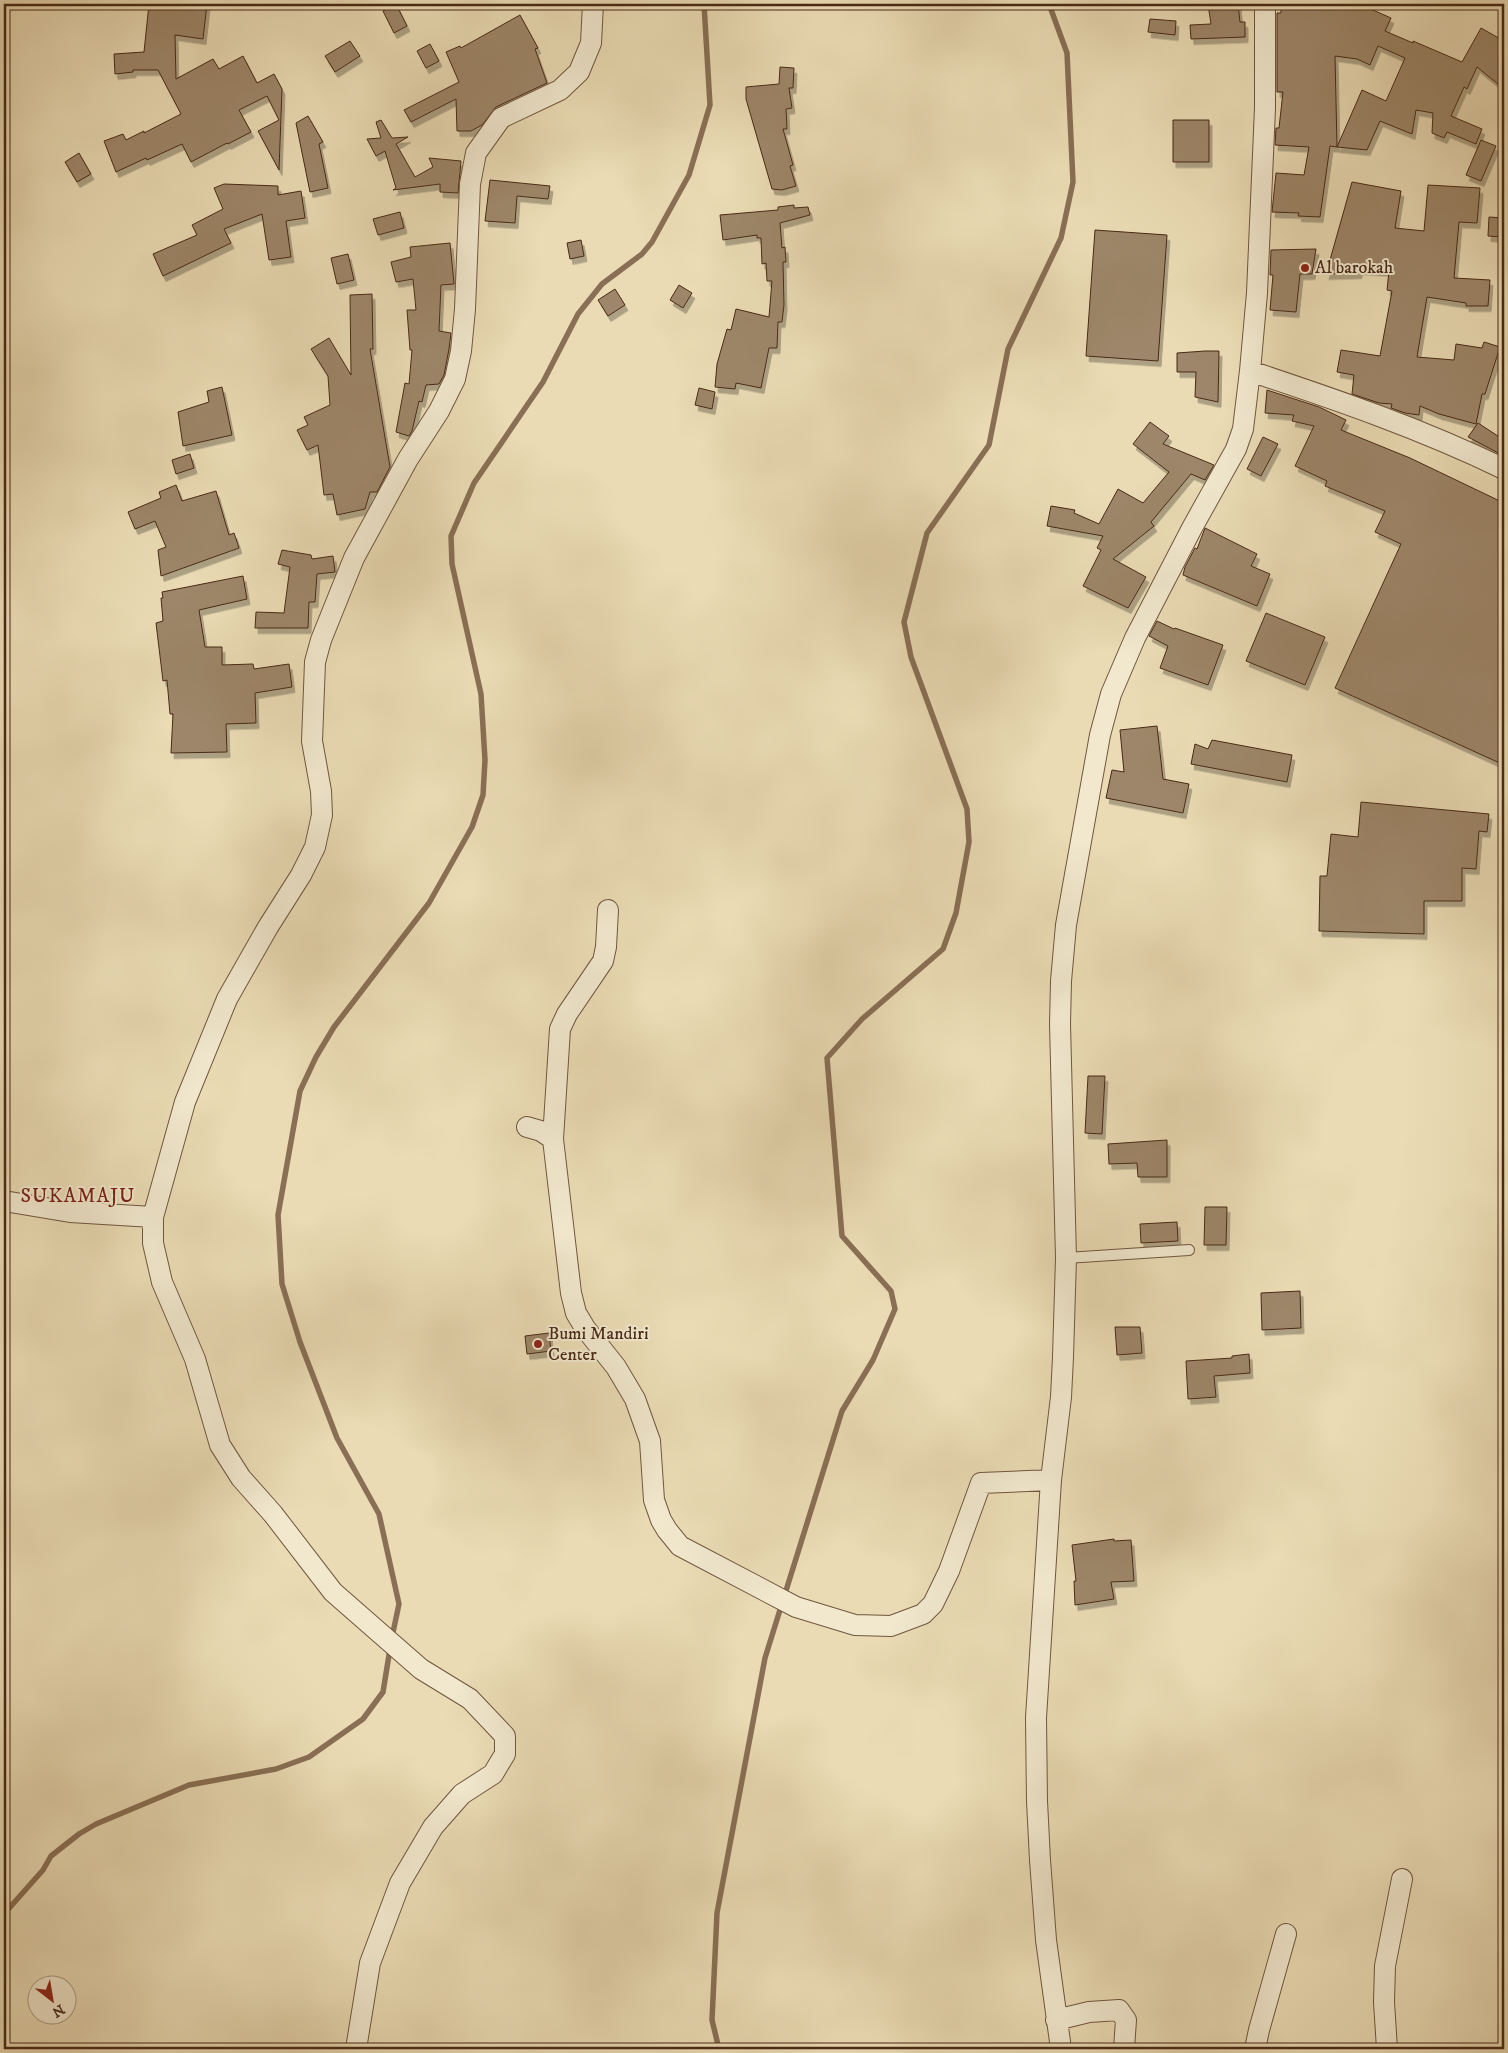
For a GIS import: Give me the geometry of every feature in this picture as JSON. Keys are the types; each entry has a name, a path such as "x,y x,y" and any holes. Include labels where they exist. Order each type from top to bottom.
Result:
{"street":[{"path":"356,2049 370,1963 400,1883 433,1827 462,1794 493,1774 505,1754 505,1736 470,1699 421,1669 333,1592 272,1514 241,1478 220,1445 195,1359 162,1282 154,1243 153,1217 185,1102 227,999 268,926 301,876 315,847 322,815 321,791 312,741 315,662 321,640 354,558 408,459 439,411 455,380 461,351 465,309 470,184 476,153 501,118 560,90 579,72 591,43 593,4"},
{"path":"1061,2049 1046,1931 1037,1782 1037,1708 1051,1480 1060,1397 1066,1258 1061,1071 1061,981 1066,925 1100,734 1108,701 1120,669 1192,528 1236,449 1243,429 1257,293 1265,108 1265,4"},
{"path":"1250,371 1366,410 1458,446 1504,469"},
{"path":"608,910 606,947 603,961 567,1014 560,1029 554,1139 571,1293 576,1313 616,1367 635,1399 650,1441 654,1500 660,1520 680,1546 796,1607 855,1625 892,1626 923,1614 933,1604 949,1572 981,1483 1051,1480"},
{"path":"527,1127 541,1131 554,1139"},
{"path":"4,1201 70,1212 153,1217"},
{"path":"1387,2049 1384,2002 1385,1966 1402,1879"},
{"path":"1255,2049 1286,1934"},
{"path":"1056,2020 1089,2012 1119,2010 1126,2020 1124,2049"}],"lane":[{"path":"1066,1258 1189,1250"}],"building":[{"path":"149,4 207,4 203,39 175,35 176,79 213,59 219,69 243,56 257,83 274,74 282,89 279,170 258,131 279,120 267,96 239,110 251,132 228,144 191,162 182,144 116,172 104,141 123,134 126,140 181,114 158,70 133,70 133,72 115,74 114,54 144,52"},
{"path":"396,4 407,26 394,33 383,11"},
{"path":"1208,4 1238,4 1240,22 1245,22 1245,37 1191,39 1190,25 1211,24"},
{"path":"1281,4 1367,4 1366,7 1391,18 1385,31 1462,62 1481,28 1504,41 1504,89 1477,67 1467,89 1464,87 1451,116 1482,129 1476,144 1447,132 1444,138 1432,133 1433,113 1416,110 1412,134 1380,121 1367,150 1337,147 1330,146 1320,217 1298,216 1299,213 1272,212 1276,173 1304,175 1309,147 1275,145 1276,128 1279,128 1283,92 1277,92 1277,13 1281,13","holes":["1378,46 1405,58 1386,101 1362,90 1337,147 1335,56 1357,59 1370,65"]},
{"path":"520,15 538,48 535,49 547,83 496,107 482,125 471,131 457,131 456,99 411,122 404,110 459,82 446,52 460,46 461,48"},
{"path":"1150,19 1176,21 1175,35 1148,32"},
{"path":"350,41 360,56 335,72 325,56"},
{"path":"430,44 439,61 426,68 417,51"},
{"path":"780,67 794,68 793,88 789,88 792,108 786,109 787,129 783,129 793,165 790,166 796,186 782,190 772,189 746,99 746,87 779,84"},
{"path":"308,116 323,142 319,144 328,188 310,192 296,123"},
{"path":"381,120 392,138 408,137 396,144 415,177 433,167 429,158 461,161 458,193 440,192 440,184 393,190 396,188 385,151 376,156 367,139 381,138 376,122"},
{"path":"1173,120 1209,120 1209,162 1173,162"},
{"path":"1481,140 1496,146 1481,181 1466,175"},
{"path":"79,153 91,174 77,182 65,162"},
{"path":"490,180 550,186 548,199 517,196 515,223 485,221"},
{"path":"1352,182 1401,191 1395,228 1424,231 1428,185 1480,188 1477,223 1459,222 1454,278 1490,280 1488,306 1466,306 1466,303 1427,297 1417,357 1454,360 1456,344 1482,348 1484,342 1500,347 1485,394 1482,394 1476,424 1439,414 1420,406 1419,415 1405,413 1391,408 1392,404 1379,403 1352,394 1354,375 1337,372 1341,350 1380,356 1392,291 1387,290 1389,271 1359,269 1359,273 1326,274"},
{"path":"224,184 278,186 278,195 301,191 305,218 286,221 291,257 269,260 262,214 224,229 231,243 163,276 153,254 197,235 192,225 223,209 214,188"},
{"path":"794,205 794,208 808,207 810,215 780,223 782,248 785,247 786,262 783,262 784,305 782,322 778,322 777,348 769,348 761,388 736,383 735,389 715,387 717,364 727,329 731,330 736,309 769,317 772,281 767,281 766,263 762,264 761,238 757,238 757,235 723,240 720,215 778,210 778,207"},
{"path":"400,212 404,228 378,235 373,219"},
{"path":"1489,217 1504,218 1504,237 1488,236"},
{"path":"1095,230 1167,235 1158,361 1086,356"},
{"path":"581,240 584,256 570,259 567,243"},
{"path":"450,243 454,284 441,285 439,331 451,333 444,375 439,384 426,385 422,402 419,401 412,431 409,436 396,432 405,383 409,384 412,350 410,350 407,310 416,310 413,279 396,282 391,262 411,257 410,247"},
{"path":"1316,249 1312,274 1300,274 1296,312 1270,310 1273,275 1270,275 1271,250"},
{"path":"348,254 354,280 337,284 331,258"},
{"path":"679,285 692,293 683,308 670,300"},
{"path":"615,289 625,305 608,316 598,300"},
{"path":"372,294 373,349 370,349 390,467 377,492 370,492 365,509 337,515 333,494 324,495 318,445 307,450 297,430 308,425 304,417 330,405 328,376 311,349 329,338 351,375 350,295"},
{"path":"1219,351 1218,402 1195,397 1196,372 1177,372 1177,353"},
{"path":"222,387 232,435 183,446 178,412 209,402 207,391"},
{"path":"699,388 715,392 712,409 695,405"},
{"path":"1267,390 1319,407 1346,420 1341,430 1410,458 1504,503 1504,765 1335,688 1401,544 1375,532 1385,511 1325,486 1327,481 1295,466 1314,426 1292,421 1294,415 1265,413"},
{"path":"1150,422 1169,436 1163,444 1214,465 1205,480 1191,474 1151,522 1154,526 1113,559 1146,577 1128,608 1083,586 1101,550 1097,548 1103,536 1047,526 1051,506 1075,510 1074,513 1099,524 1118,489 1143,503 1169,472 1133,444"},
{"path":"1478,423 1504,440 1504,456 1468,437"},
{"path":"1263,437 1278,444 1261,476 1247,469"},
{"path":"190,454 194,468 176,474 172,460"},
{"path":"176,485 182,501 216,491 229,535 234,533 239,548 161,576 158,550 166,547 155,521 135,529 128,512 161,498 159,492"},
{"path":"1205,528 1257,554 1251,566 1270,574 1257,606 1183,575 1195,548 1197,549"},
{"path":"282,550 311,555 312,559 333,556 335,572 317,574 315,602 309,602 308,628 255,628 256,612 284,613 290,567 278,564"},
{"path":"243,576 247,599 199,610 205,647 222,647 222,665 253,664 254,669 289,664 292,687 255,693 256,723 226,724 227,752 171,753 173,714 170,714 167,680 163,681 156,623 163,621 162,592"},
{"path":"1266,613 1325,637 1305,685 1246,661"},
{"path":"1157,621 1174,629 1223,645 1208,685 1160,668 1168,646 1149,636"},
{"path":"1157,726 1163,779 1189,784 1183,813 1106,798 1112,770 1124,772 1120,730"},
{"path":"1212,740 1292,755 1287,782 1191,764 1195,744 1208,749"},
{"path":"1361,802 1489,814 1487,832 1479,831 1476,869 1462,868 1462,901 1424,901 1424,934 1319,931 1320,876 1327,876 1331,834 1358,837"},
{"path":"1088,1076 1105,1076 1102,1134 1085,1133"},
{"path":"1167,1140 1167,1177 1138,1177 1137,1163 1109,1164 1108,1144"},
{"path":"1205,1207 1227,1207 1226,1245 1204,1245"},
{"path":"1177,1222 1178,1241 1141,1243 1140,1224"},
{"path":"1300,1291 1301,1328 1262,1330 1261,1293"},
{"path":"1115,1327 1140,1327 1142,1353 1117,1355"},
{"name":"Bumi Mandiri Center","path":"549,1333 551,1351 527,1354 525,1336"},
{"path":"1249,1354 1250,1373 1214,1376 1216,1397 1188,1399 1186,1361 1232,1358 1232,1356"},
{"path":"1114,1539 1114,1541 1131,1540 1134,1581 1111,1582 1114,1599 1075,1605 1074,1581 1076,1581 1072,1545"}],"waterway":[{"path":"392,1637 399,1604 379,1514 337,1438 300,1342 282,1284 278,1215 300,1091 316,1057 334,1027 429,903 472,827 483,795 485,760 481,694 452,564 451,536 474,483 543,382 578,314 602,284 642,254 652,242 689,175 710,105 704,4"},
{"path":"719,2049 712,2020 717,1913 765,1658 842,1411 873,1360 895,1309 891,1291 842,1236 827,1058 862,1019 943,949 956,913 969,842 967,809 911,657 904,622 927,533 989,445 1008,349 1061,238 1073,182 1067,53 1049,4"},
{"path":"4,1914 43,1870 51,1856 79,1834 96,1824 189,1785 276,1769 309,1757 363,1719 383,1692 390,1649"}],"place":[{"name":"Al barokah","path":"1305,268"},
{"name":"Bumi Mandiri Center","path":"538,1344"}],"district":[{"name":"SUKAMAJU","path":"78,1196"}]}
